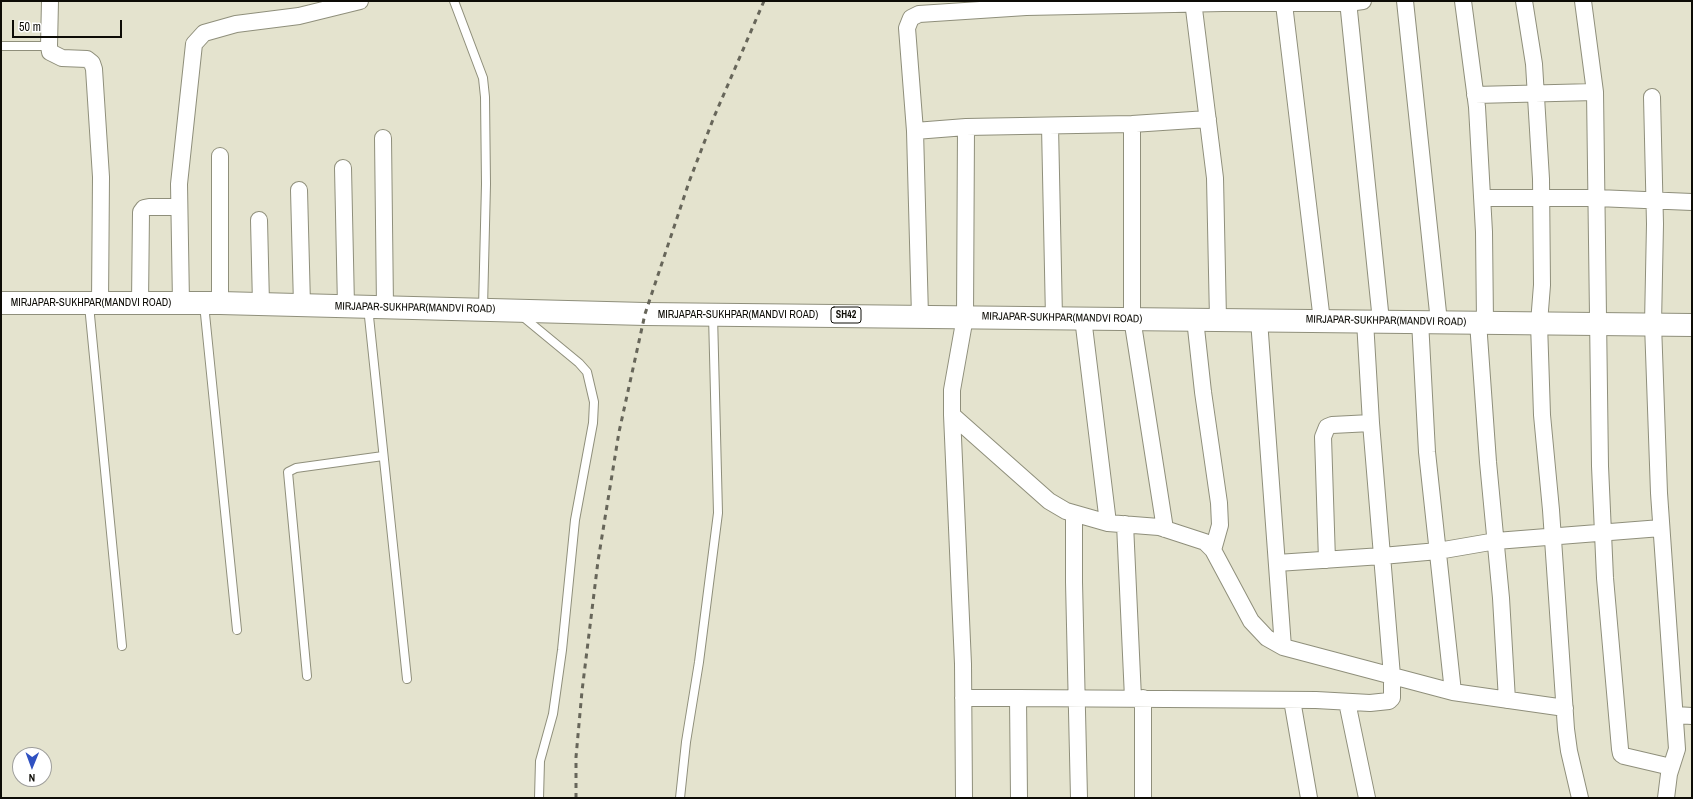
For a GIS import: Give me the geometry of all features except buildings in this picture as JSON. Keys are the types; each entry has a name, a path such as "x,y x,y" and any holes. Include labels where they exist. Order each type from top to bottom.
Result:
{"main road":[{"name":"MIRJAPAR-SUKHPAR(MANDVI ROAD)","path":"1,303 212,303 645,314 1692,325"}],"street":[{"path":"50,1 50,52 62,58 87,59 92,63 94,69 101,177 94,303"},
{"path":"181,303 180,170 194,44 204,33 236,24 299,16 340,4 360,1"},
{"path":"1405,1 1430,322 1427,452 1453,692"},
{"path":"1463,1 1475,95 1482,198 1482,322 1507,700"},
{"path":"1524,1 1534,64 1541,199 1542,285 1540,323 1542,416 1569,751 1580,798"},
{"path":"1583,1 1595,92 1600,466 1603,534 1620,749 1621,754 1624,756 1672,767"},
{"path":"920,316 915,131 907,28 911,18 919,14 1026,7 1194,3 1284,4 1353,2 1373,321 1371,423 1392,676 1392,698 1389,701 1370,703 1292,700 1138,698 963,698"},
{"path":"1194,3 1215,178 1218,319"},
{"path":"1284,4 1322,320"},
{"path":"1475,95 1595,92"},
{"path":"1652,97 1654,324 1661,528 1677,749 1669,774 1666,798"},
{"path":"915,131 966,127 1132,124 1208,120"},
{"path":"1132,124 1132,318 1165,529"},
{"path":"1050,126 1054,318"},
{"path":"964,798 963,698 952,390 965,317 966,127"},
{"path":"376,307 383,138"},
{"path":"212,303 220,156"},
{"path":"343,168 346,306"},
{"path":"299,190 302,305"},
{"path":"1482,198 1597,198 1692,202"},
{"path":"140,303 141,212 144,208 149,207 180,207"},
{"path":"259,220 261,304"},
{"path":"1083,318 1108,523"},
{"path":"1195,319 1203,392 1219,503 1220,525 1213,550"},
{"path":"1259,320 1283,647"},
{"path":"952,415 1049,501 1074,514 1108,523 1165,529 1205,542 1213,550 1250,621 1267,638 1283,647 1453,692 1565,708"},
{"path":"1327,560 1323,437 1327,427 1332,424 1371,423"},
{"path":"1074,514 1079,798"},
{"path":"1125,524 1138,698 1143,798"},
{"path":"1278,563 1438,551 1496,541 1553,538 1661,528"},
{"path":"1018,698 1020,798"},
{"path":"1292,700 1309,798"},
{"path":"1347,702 1367,798"},
{"path":"1675,715 1692,716"}],"lane":[{"path":"454,1 481,73 485,97 486,184 483,309"},
{"path":"1,46 49,46"},
{"path":"94,303 122,646"},
{"path":"212,303 237,630"},
{"path":"376,307 383,456 407,679"},
{"path":"515,310 579,363 587,372 594,402 593,423 575,520 562,650 554,707 540,761 539,798"},
{"path":"680,798 686,742 699,662 718,513 713,314"},
{"path":"307,676 288,472 296,468 383,456"}],"railway":[{"path":"576,798 576,757 582,691 598,561 619,432 645,314 689,182 714,117 764,1"}]}
